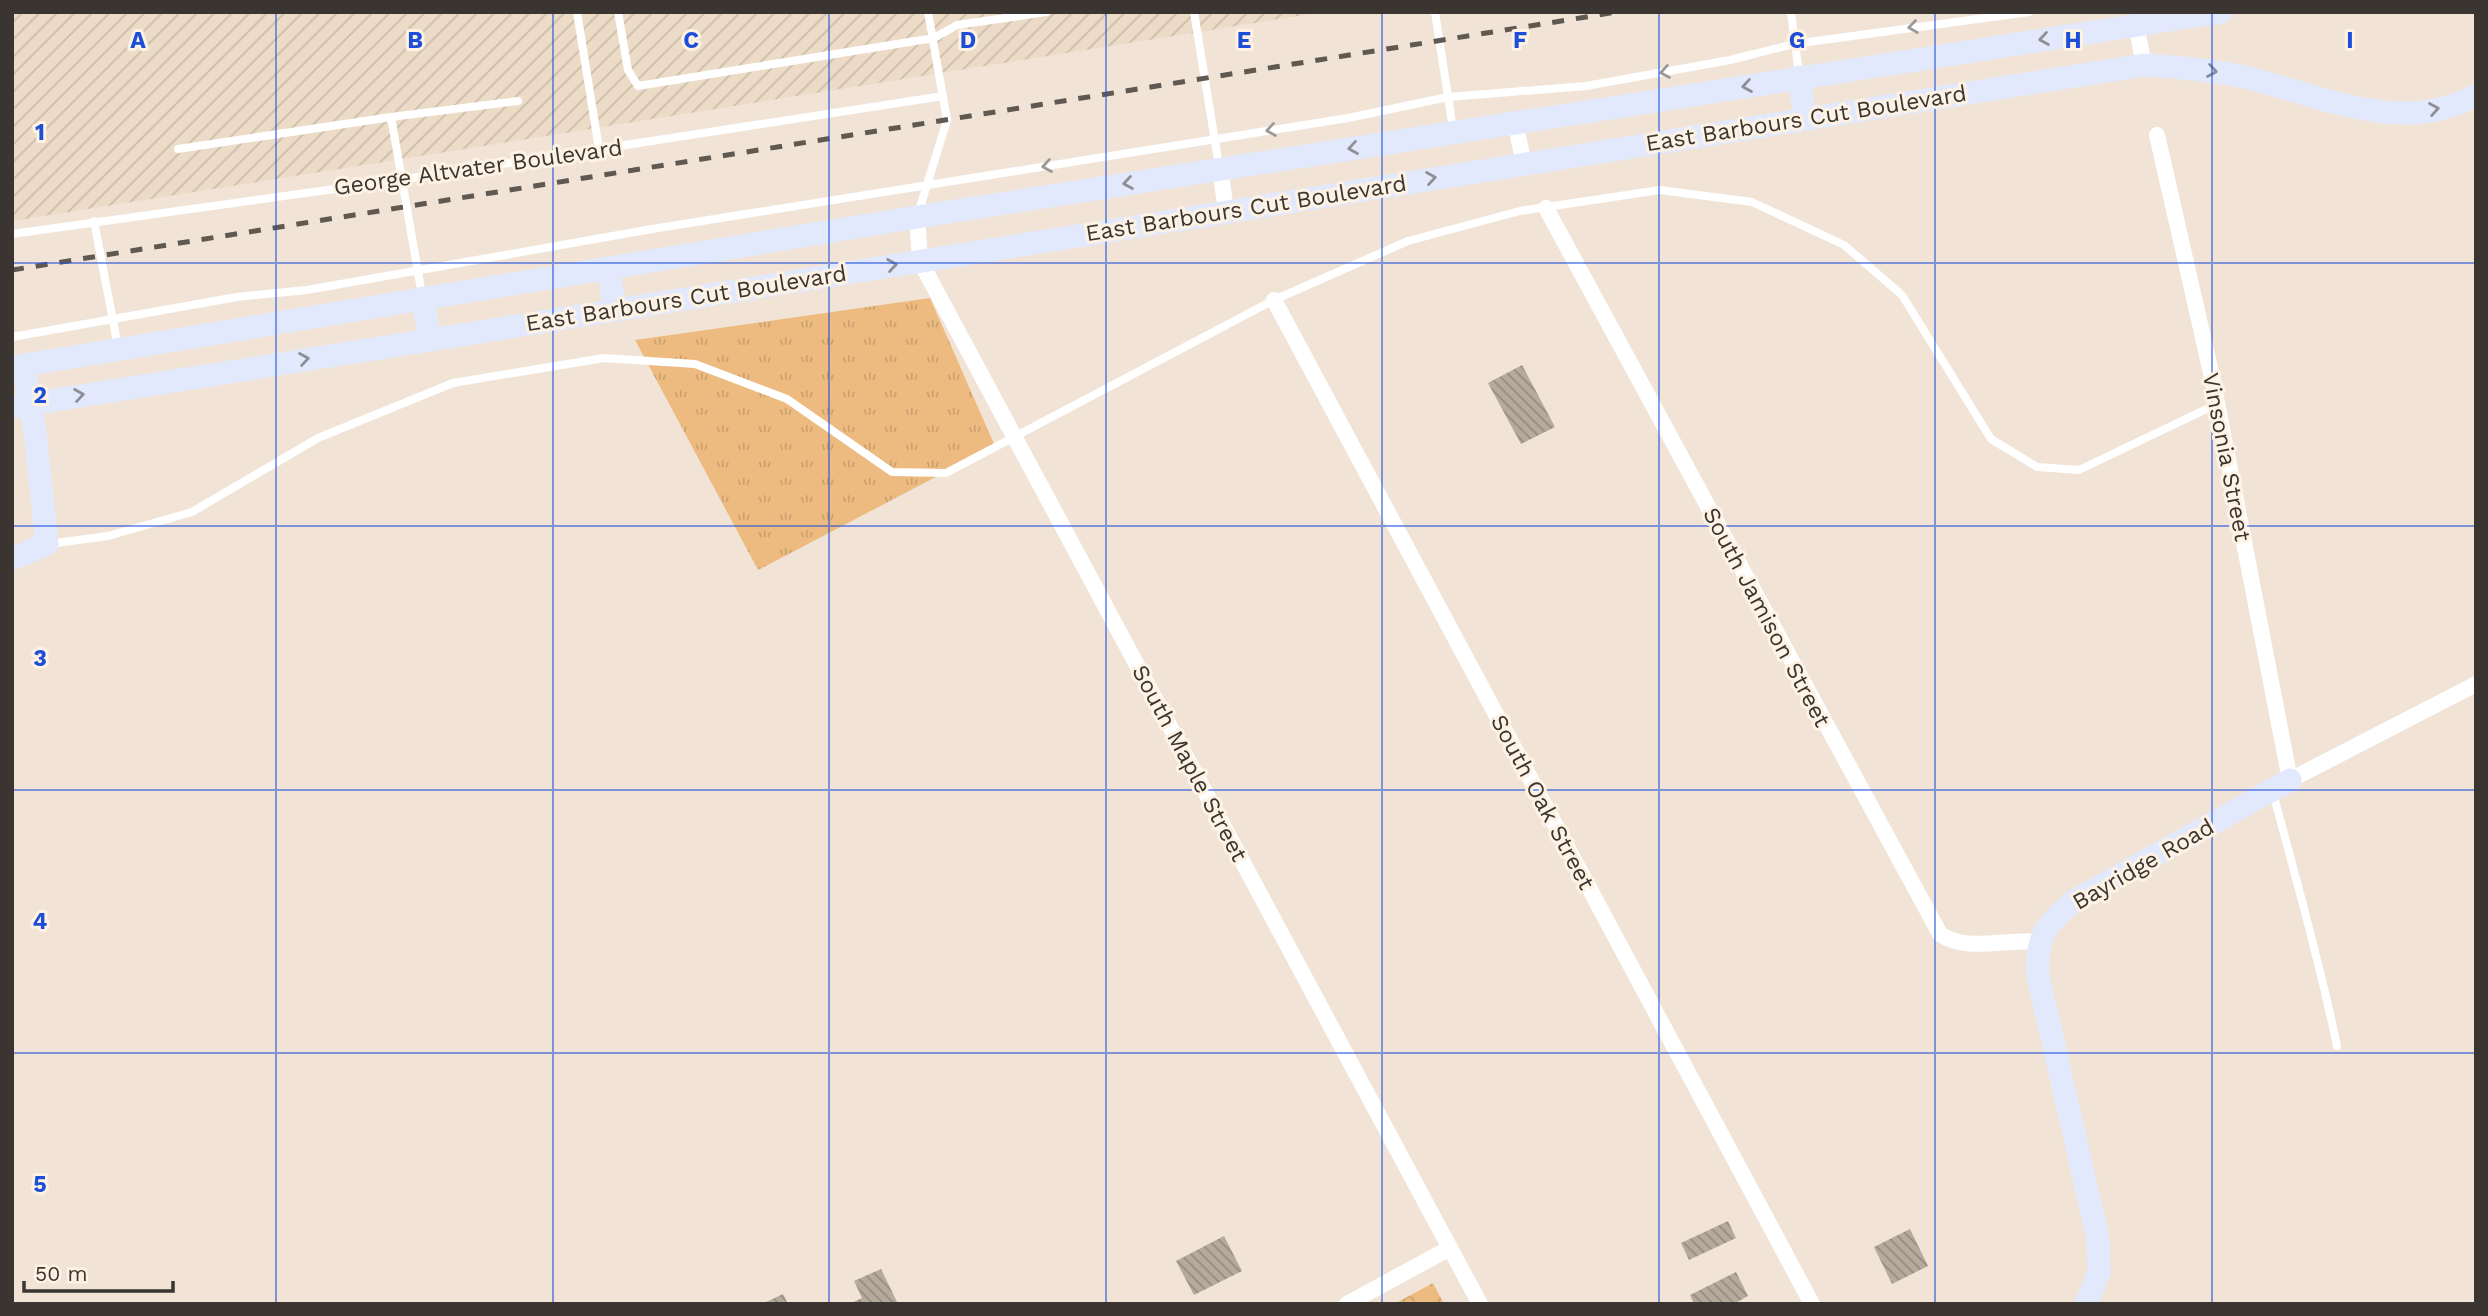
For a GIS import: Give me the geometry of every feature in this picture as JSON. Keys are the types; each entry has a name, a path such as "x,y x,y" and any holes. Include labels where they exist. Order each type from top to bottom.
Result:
{"street":[{"name":"East Barbours Cut Boulevard","path":"18,366 118,347 917,217 2221,12"},
{"path":"2136,25 2144,65"},
{"name":"East Barbours Cut Boulevard","path":"21,405 2144,65 2237,75 2340,104 2391,113 2436,110 2457,105 2476,95"},
{"path":"1799,77 1805,118"},
{"path":"1515,123 1524,163"},
{"name":"Vinsonia Street","path":"2157,135 2217,404 2281,785"},
{"path":"1220,169 1226,210"},
{"name":"South Jamison Street","path":"1546,208 1940,934 1953,943 1965,945 2016,939 2040,942"},
{"name":"South Maple Street","path":"917,217 920,261 1480,1304"},
{"path":"608,268 615,309"},
{"path":"422,298 430,338"},
{"name":"South Oak Street","path":"1274,300 1812,1304"},
{"path":"12,559 47,544 21,405 18,366"},
{"name":"Bayridge Road","path":"2040,942 2053,919 2074,901 2281,785 2476,684"},
{"path":"2040,942 2038,976 2098,1240 2099,1272 2085,1304"},
{"path":"1346,1304 1450,1248"}],"lane":[{"path":"577,12 599,149"},
{"path":"618,12 628,70 638,86 934,38 957,25 1046,12"},
{"path":"917,217 946,129 928,12"},
{"path":"1194,12 1220,169"},
{"path":"1435,12 1453,132"},
{"path":"12,337 237,297 307,290 612,235 1348,118 1448,97 1586,86 1730,60 1794,44 2029,12"},
{"path":"1790,13 1799,77"},
{"name":"George Altvater Boulevard","path":"12,234 94,220 399,180 943,96"},
{"path":"178,149 518,101"},
{"path":"391,117 399,180 422,298"},
{"path":"47,544 108,536 192,512 318,438 453,383 604,358 695,364 787,399 892,472 946,473 1274,300 1408,241 1520,211 1660,190 1752,202 1844,245 1902,295 1991,439 2037,467 2079,470 2217,404"},
{"path":"94,220 118,347"},
{"path":"2281,785 2300,902 2312,934 2337,1046"}],"shaded area":[{"path":"12,12 1324,12 12,221"}],"green space":[{"path":"930,298 995,446 758,570 635,340"},
{"path":"1433,1283 1444,1304 1394,1304"}],"building":[{"path":"1522,365 1555,427 1521,444 1488,383"},
{"path":"1728,1221 1736,1238 1689,1260 1681,1243"},
{"path":"1910,1229 1928,1266 1892,1284 1874,1247"},
{"path":"1224,1236 1242,1271 1194,1295 1176,1261"},
{"path":"881,1269 898,1304 849,1304 862,1298 854,1281"},
{"path":"1736,1272 1748,1296 1734,1304 1694,1304 1690,1295"},
{"path":"783,1294 788,1304 762,1304"}],"railway":[{"path":"12,270 1617,12"}]}
